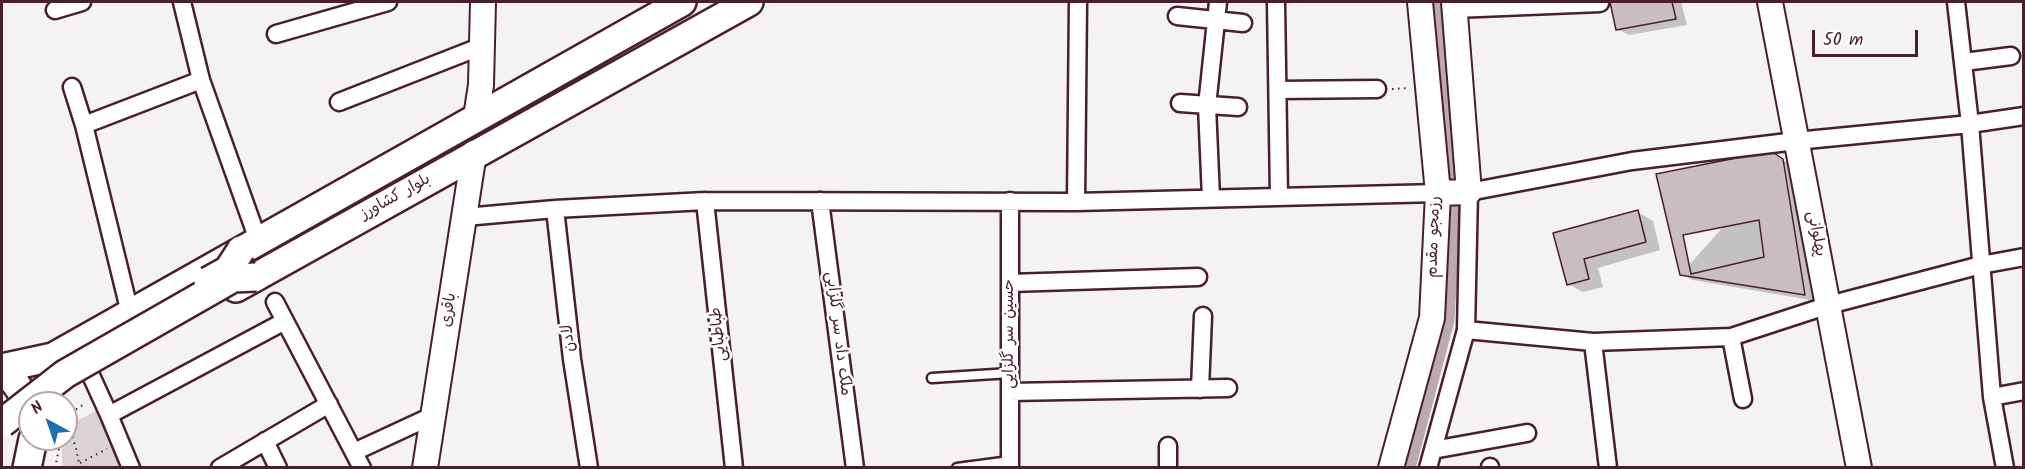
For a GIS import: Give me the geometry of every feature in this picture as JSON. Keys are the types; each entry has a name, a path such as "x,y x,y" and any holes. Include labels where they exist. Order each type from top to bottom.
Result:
{"main road":[{"name":"بلوار کشاورز","path":"2,368 53,357 682,2"},
{"name":"بلوار کشاورز","path":"60,391 68,382 94,383 256,277 474,153 748,2"},
{"path":"2,406 30,384 108,337 228,270 250,245"},
{"path":"2,423 65,374 233,278 256,277"},
{"path":"2,368 21,391"},
{"path":"27,468 31,451"}],"street":[{"path":"56,10 82,2"},
{"path":"182,2 201,80 250,245"},
{"path":"276,34 388,2"},
{"path":"476,117 481,85 483,2"},
{"path":"1076,201 1078,2"},
{"path":"1211,198 1207,106 1218,2"},
{"path":"1276,2 1279,197"},
{"name":"رزمجو مقدم","path":"1391,468 1432,318 1438,193 1420,2"},
{"name":"پهلوانی","path":"1770,2 1858,468"},
{"path":"1956,2 1970,124 1992,397 2005,468"},
{"path":"1454,5 1600,3"},
{"name":"رزمجو مقدم","path":"1428,468 1466,330 1469,192 1454,5"},
{"path":"1177,16 1243,23"},
{"path":"339,102 482,46"},
{"path":"1964,62 2011,56"},
{"path":"84,125 201,80"},
{"path":"72,87 84,125 130,313"},
{"path":"1278,90 1377,89"},
{"path":"1180,103 1238,107"},
{"path":"465,217 555,209 705,201 1076,201 1469,192 1632,161 2024,116"},
{"name":"باقری","path":"426,468 474,153"},
{"name":"طباطبایی","path":"705,201 734,468"},
{"name":"ملک داد سر گلزایی","path":"820,201 855,468"},
{"name":"حسین سر گلزایی","path":"1010,201 1010,464"},
{"name":"لادن","path":"555,209 572,359 589,468"},
{"path":"1466,330 1593,342 1731,337 1829,306 2024,257"},
{"path":"1010,283 1198,277"},
{"path":"275,302 358,460 434,415"},
{"path":"1200,389 1203,316"},
{"path":"109,415 285,321"},
{"path":"1731,337 1743,399"},
{"path":"1593,342 1608,468"},
{"path":"94,383 131,468"},
{"path":"1010,392 1228,388"},
{"path":"1992,397 2024,392"},
{"path":"220,468 328,404"},
{"path":"1432,450 1527,433"},
{"path":"265,441 278,468"},
{"path":"1168,446 1168,468"}],"lane":[{"path":"932,378 1010,373"},
{"path":"957,468 1010,464"}],"path":[{"path":"1377,89 1428,88"},
{"path":"78,402 94,383"},
{"path":"80,463 119,440"},
{"path":"55,468 58,451"},
{"path":"76,451 80,468"}],"shaded area":[{"path":"97,410 120,467 62,467 62,451 78,451 78,420"}],"building":[{"path":"1610,2 1672,2 1676,19 1616,30"},
{"path":"1771,151 1783,159 1805,295 1680,275 1656,174"},
{"path":"1638,210 1646,242 1584,259 1589,279 1567,285 1553,233"},
{"path":"1759,220 1764,257 1691,274 1683,235"}],"waterway":[{"path":"1439,2 1454,175"},
{"path":"1408,468 1447,320 1454,206"}]}
